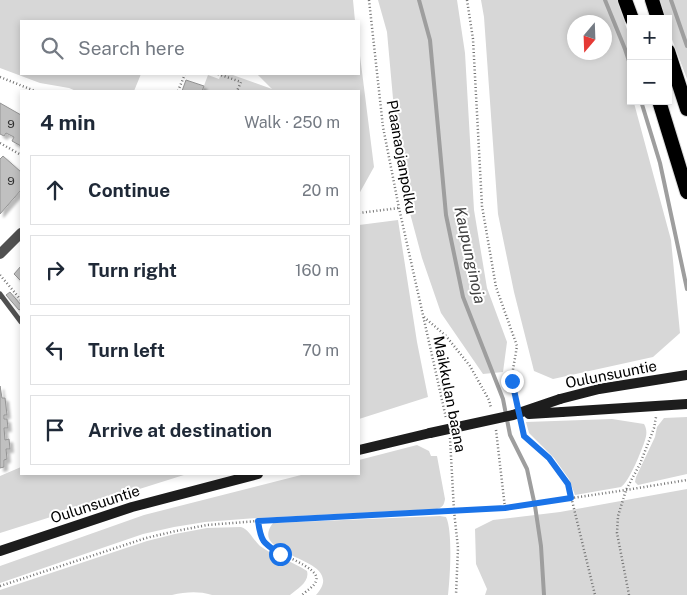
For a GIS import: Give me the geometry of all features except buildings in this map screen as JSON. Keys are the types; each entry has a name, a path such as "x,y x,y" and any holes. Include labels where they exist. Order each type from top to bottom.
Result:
{"highway":[{"path":"625,0 631,15"},
{"path":"652,0 657,15"},
{"path":"671,60 687,109"},
{"path":"660,105 687,192"}],"main road":[{"name":"Oulunsuuntie","path":"516,417 560,400 598,389 687,375"},
{"name":"Oulunsuuntie","path":"360,450 430,433 516,417 687,404"},
{"name":"Oulunsuuntie","path":"0,551 132,507 254,475"}],"street":[{"path":"1,251 20,234"}],"lane":[{"path":"0,294 20,321"}],"path":[{"name":"Plaanaojanpolku","path":"368,0 383,127 398,208 423,317"},
{"path":"467,0 473,39 482,206 496,287 517,346 512,381 516,402"},
{"path":"178,90 185,75"},
{"path":"221,75 241,82 237,90"},
{"path":"0,77 32,90"},
{"path":"0,143 20,154"},
{"path":"360,213 398,208"},
{"path":"0,275 20,299"},
{"path":"423,317 446,336 470,366 489,400 493,415"},
{"name":"Maikkulan baana","path":"423,317 446,420"},
{"path":"630,595 617,533 618,516 626,490 640,464 654,428 658,406"},
{"path":"516,417 524,436 549,458 568,484 594,595"},
{"path":"494,423 505,508"},
{"name":"Maikkulan baana","path":"448,430 458,548 456,595"},
{"path":"0,586 146,538 176,530 207,525 505,508 687,480"},
{"path":"258,521 263,541 280,554 308,567 315,574 314,584 302,595"}],"shaded area":[{"path":"0,0 353,0 355,20 20,20 20,75 141,75 134,90 74,90 40,83 0,68"},
{"path":"378,0 457,0 465,53 474,210 487,288 507,342 503,372 483,374 441,313 422,258 400,176 387,32"},
{"path":"481,0 617,0 627,29 627,105 635,105 671,240 680,333 653,357 553,379 534,371 514,292 498,214 484,17"},
{"path":"657,0 687,0 687,79 672,40 672,15 663,15"},
{"path":"360,56 374,167 360,192 360,90 202,90 208,75 219,79 221,75 233,75 272,89 258,75 360,75"},
{"path":"398,220 417,342 428,397 360,419 360,225"},
{"path":"687,417 687,474 638,485 635,482 636,477 655,437 657,427 664,418"},
{"path":"612,419 644,424 645,426 646,438 635,465 628,479 621,487 575,495 569,479 554,458 529,433 526,422"},
{"path":"417,445 429,451 431,456 437,456 445,499 443,506 437,509 205,522 174,527 143,534 0,583 0,566 144,515 301,475 360,475 360,460"},
{"path":"20,467 20,475 184,475 0,533 0,476"},
{"path":"687,489 687,595 485,595 487,589 476,564 475,529 493,520 560,512"},
{"path":"446,517 450,533 448,595 316,595 323,582 320,572 273,544 268,535 273,523"},
{"path":"241,527 247,530 258,544 266,550 307,571 305,582 290,595 212,595 192,592 172,595 0,595 0,590 147,541 207,528"}],"waterway":[{"name":"Kaupunginoja","path":"419,0 430,40 446,215 463,297 503,399 510,435 527,469 541,546 544,595"},
{"path":"605,0 629,60"},
{"path":"671,0 687,46"},
{"path":"642,105 660,163 687,289"}],"route":[{"path":"280,554 263,541 258,521 505,508 571,498 568,484 549,458 524,436 512,381"}]}
